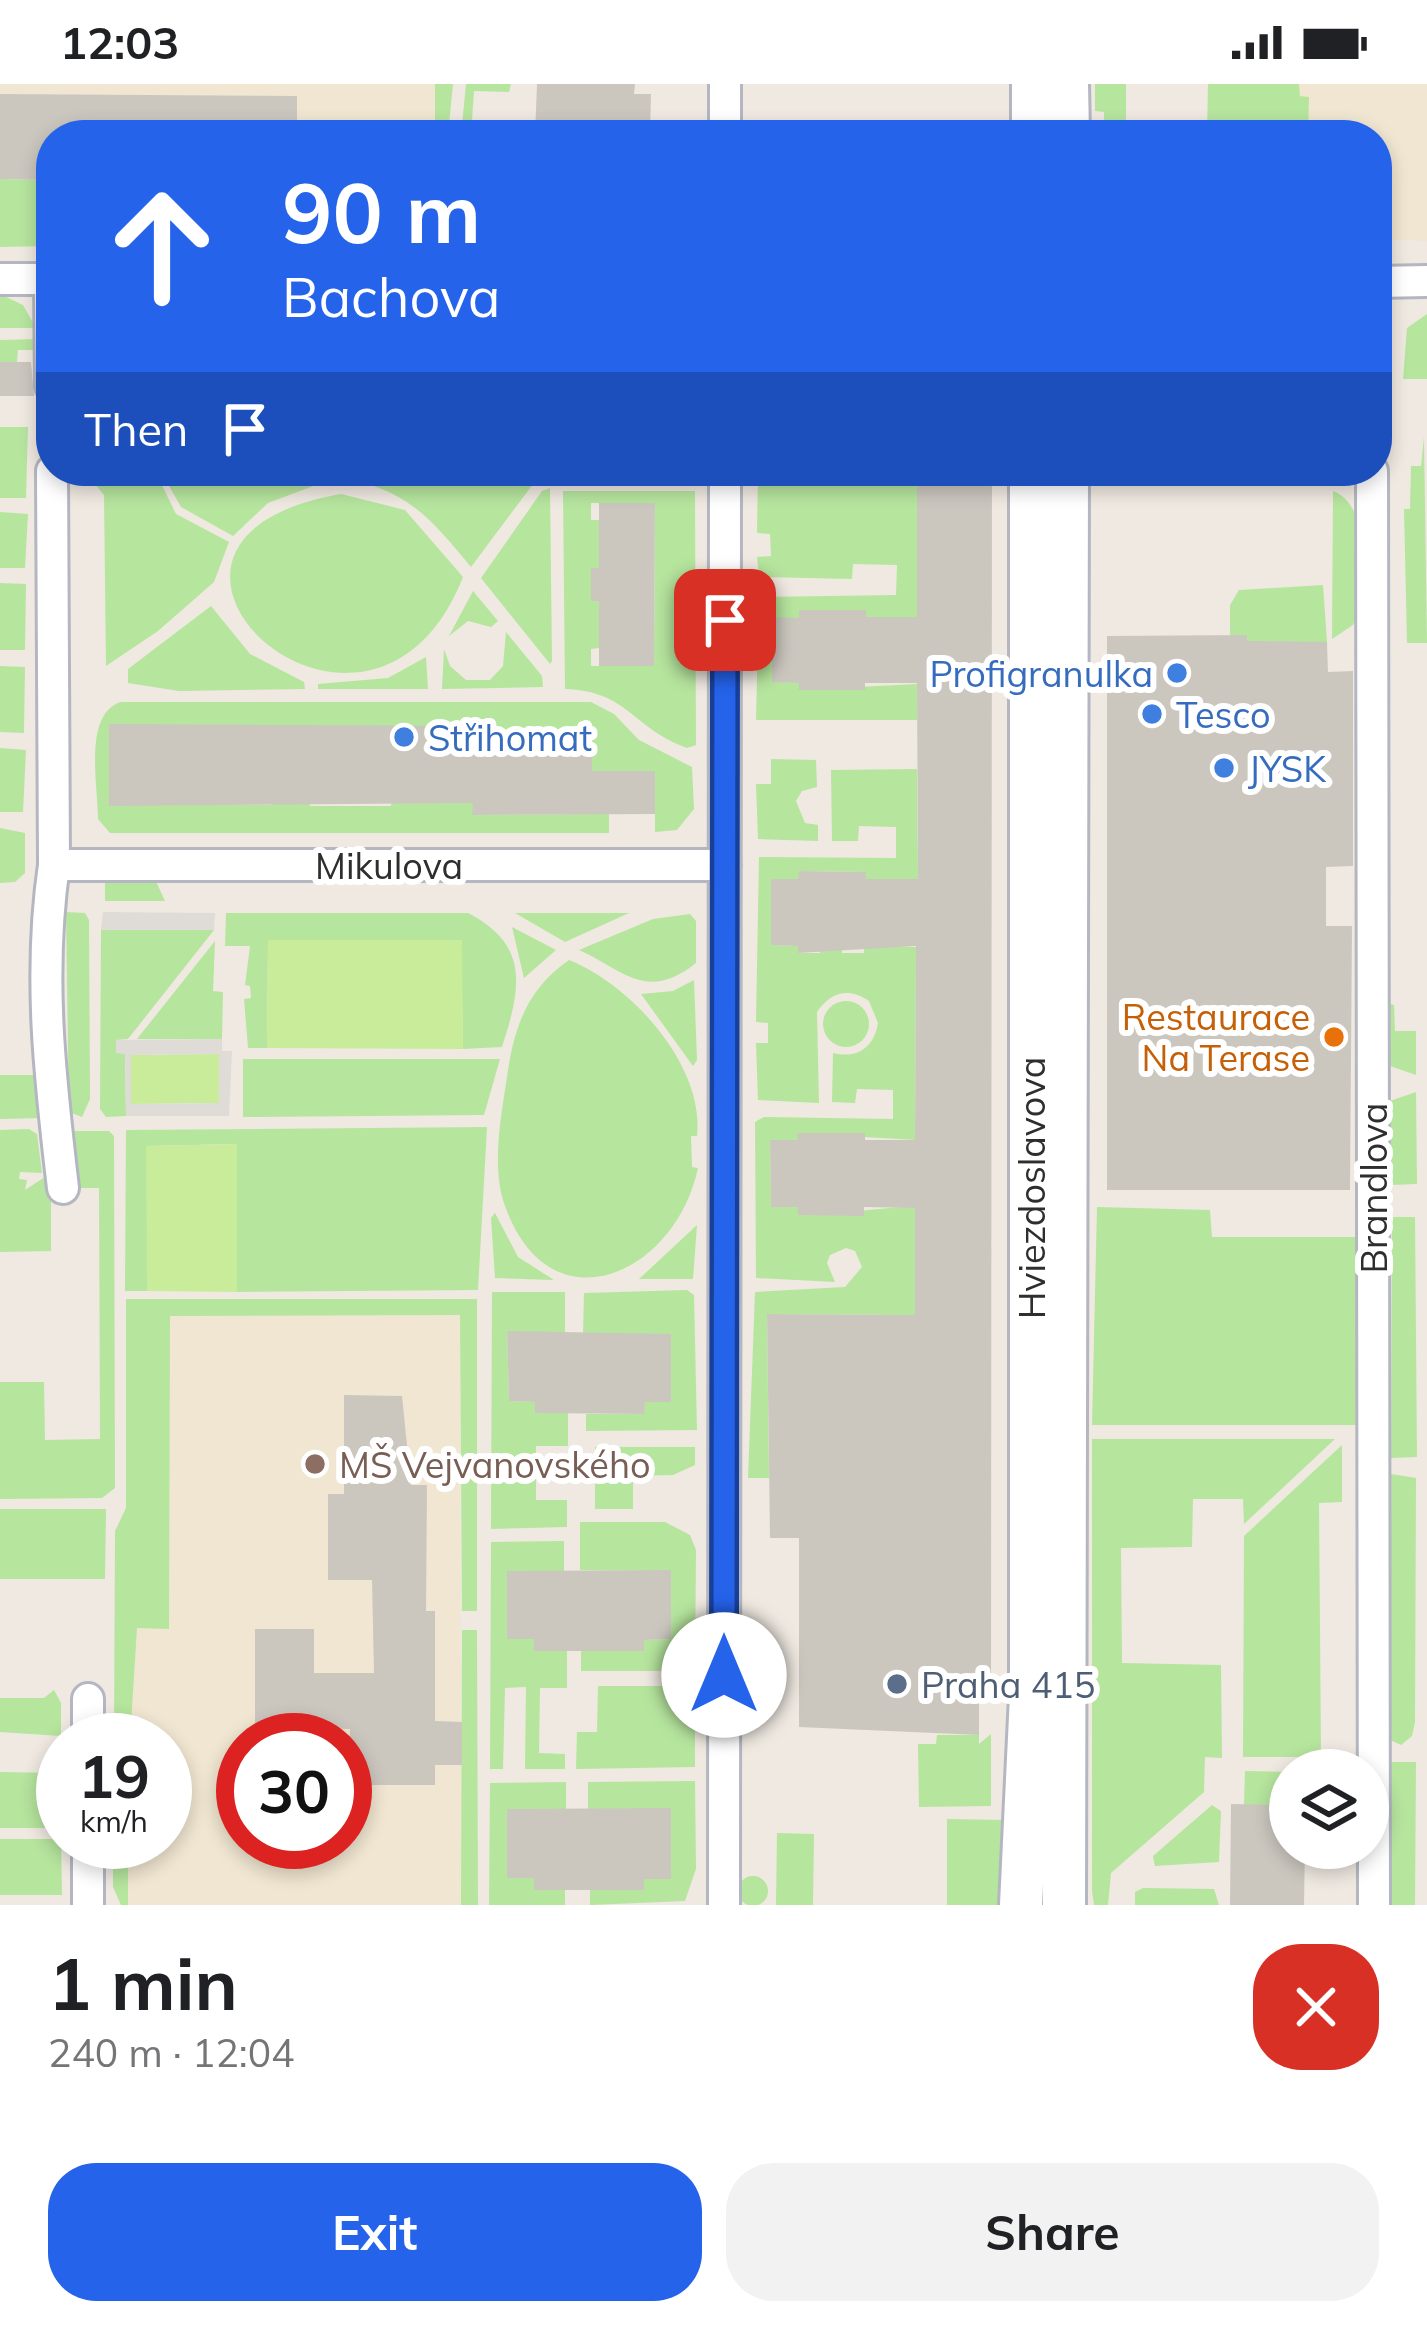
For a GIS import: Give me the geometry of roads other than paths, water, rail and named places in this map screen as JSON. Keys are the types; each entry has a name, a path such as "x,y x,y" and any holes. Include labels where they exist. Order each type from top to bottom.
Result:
{"street":[{"path":"725,84 725,120"},
{"path":"1033,120 1034,84"},
{"path":"1067,84 1068,120"},
{"path":"0,279 36,279"},
{"path":"1392,281 1427,281"},
{"path":"52,486 54,865 46,922 46,1040 63,1188"},
{"path":"724,1905 725,486"},
{"name":"Hviezdoslavova","path":"1021,1905 1030,1696 1031,486"},
{"name":"Hviezdoslavova","path":"1064,1905 1067,486"},
{"name":"Brandlova","path":"1372,486 1374,1905"},
{"name":"Mikulova","path":"54,865 725,865"},
{"path":"88,1699 88,1713"},
{"path":"88,1869 88,1905"}],"place":[{"name":"Profigranulka","path":"1177,673"},
{"name":"Tesco","path":"1152,714"},
{"name":"Střihomat","path":"404,737"},
{"name":"JYSK","path":"1224,768"},
{"name":"Restaurace Na Terase","path":"1334,1037"},
{"name":"MŠ Vejvanovského","path":"315,1464"},
{"name":"Praha 415","path":"897,1684"}]}
